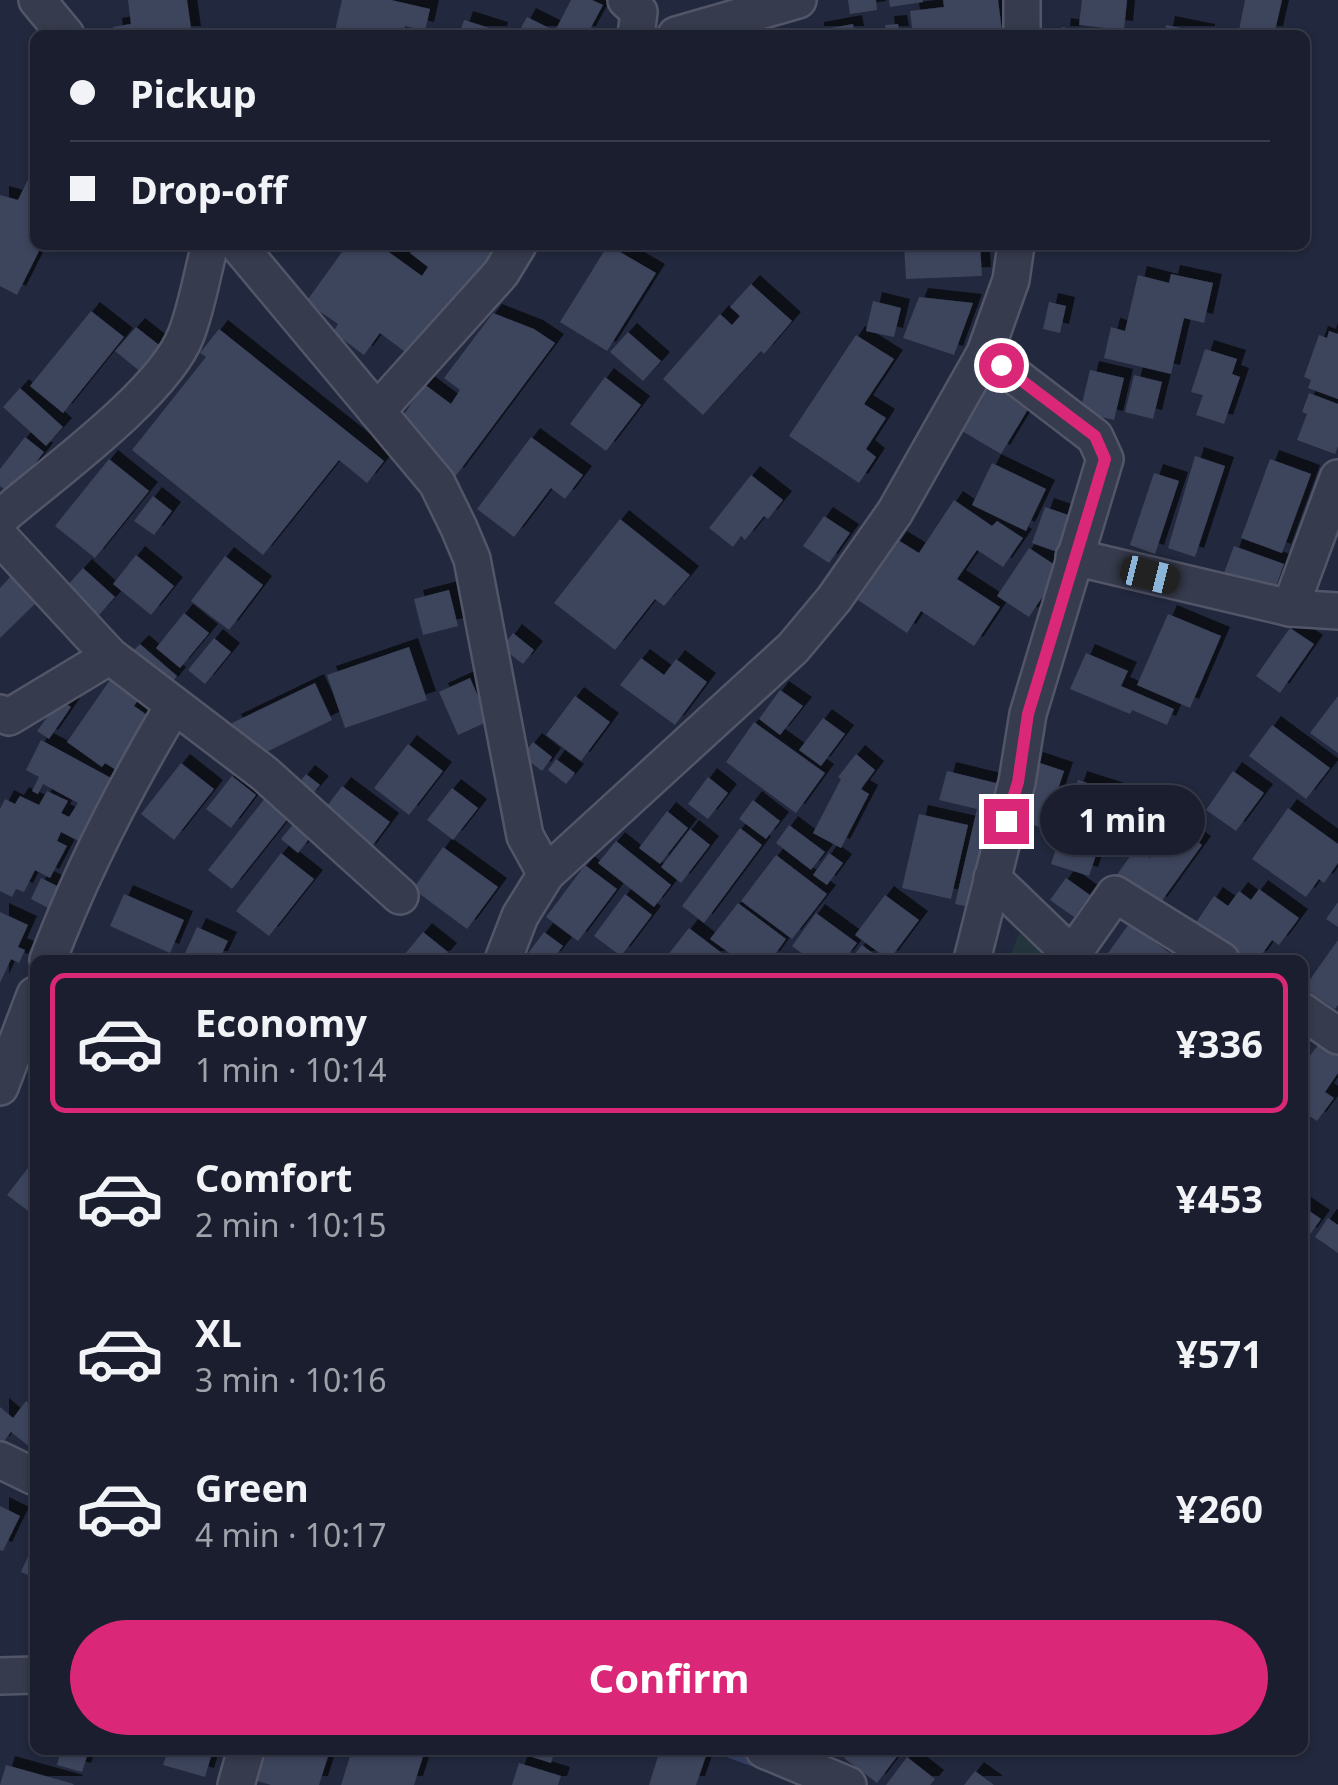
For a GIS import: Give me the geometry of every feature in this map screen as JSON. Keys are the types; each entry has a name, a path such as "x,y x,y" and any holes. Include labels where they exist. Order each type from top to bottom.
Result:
{"street":[{"path":"37,0 62,30"},
{"path":"626,0 639,12 637,30"},
{"path":"693,30 798,0"},
{"path":"1022,0 1022,30"},
{"path":"0,518 127,412 172,360 186,336 209,250"},
{"path":"242,250 437,483 472,560 525,836 546,874"},
{"path":"378,411 501,273 515,250"},
{"path":"505,955 520,916 546,874 793,648 834,598 895,512 984,353 1010,280 1015,250"},
{"path":"973,955 1018,782 1028,714 1105,459 1095,436 984,353"},
{"path":"1290,608 1338,478"},
{"path":"0,537 110,656 266,774 400,896"},
{"path":"1074,556 1290,608 1337,609"},
{"path":"0,713 9,718 110,656"},
{"path":"50,955 68,906 124,788 174,705"},
{"path":"992,878 1071,955"},
{"path":"1073,955 1115,894 1213,955"},
{"path":"0,1087 30,1007"},
{"path":"1308,1014 1338,1036"},
{"path":"0,1460 30,1475"},
{"path":"0,1676 30,1675"},
{"path":"236,1785 245,1755"},
{"path":"776,1755 848,1785"}],"shaded area":[{"path":"1019,933 1047,955 1011,955"}],"building":[{"path":"128,0 187,0 191,30 113,30 131,24"},
{"path":"342,0 391,0 430,9 425,30 405,26 404,30 335,30"},
{"path":"571,0 592,0 603,5 590,30 556,30"},
{"path":"848,0 876,0 877,10 850,14"},
{"path":"889,0 923,0 923,2 890,7"},
{"path":"943,0 998,0 1002,30 912,30 910,11 944,7"},
{"path":"1082,0 1127,0 1124,30 1079,25"},
{"path":"1245,0 1282,0 1275,30 1239,30"},
{"path":"527,17 553,30 520,30"},
{"path":"464,20 496,30 461,30"},
{"path":"853,24 854,30 820,30"},
{"path":"898,24 899,30 886,30 885,25"},
{"path":"1166,25 1191,30 1165,30"},
{"path":"30,175 30,250 40,250 17,295 0,286 0,195 18,200"},
{"path":"343,250 386,250 422,276 428,267 410,253 412,250 505,250 413,358 380,333 364,355 333,332 338,324 306,302"},
{"path":"605,250 617,250 656,273 607,351 560,322"},
{"path":"904,250 980,250 982,276 906,279"},
{"path":"1171,274 1213,283 1204,323 1184,318 1171,374 1104,358 1111,327 1125,331 1138,275 1169,283"},
{"path":"751,284 792,321 703,415 663,379 720,314 732,325 740,316 730,307"},
{"path":"919,297 973,303 954,355 903,338"},
{"path":"873,301 901,308 894,337 866,331"},
{"path":"1049,302 1066,306 1060,333 1043,329"},
{"path":"91,311 124,337 63,413 30,386"},
{"path":"493,313 534,329 555,343 455,477 401,419 424,384 451,404 460,390 444,378"},
{"path":"136,327 168,352 147,377 115,351"},
{"path":"219,329 384,461 367,483 339,460 263,555 132,450 206,357 200,353"},
{"path":"1329,331 1338,334 1338,399 1308,388 1311,380 1304,377 1319,335 1327,338"},
{"path":"628,332 661,361 643,381 610,352"},
{"path":"856,335 894,359 864,404 886,418 866,449 876,457 859,483 789,436"},
{"path":"1205,349 1237,359 1232,374 1240,377 1224,424 1196,415 1203,395 1191,392"},
{"path":"1090,370 1124,378 1114,420 1080,412"},
{"path":"1134,375 1162,382 1153,419 1125,412"},
{"path":"605,377 641,405 606,451 570,424"},
{"path":"993,378 1033,401 1001,454 962,431"},
{"path":"20,388 63,427 46,446 3,407"},
{"path":"1309,393 1338,404 1335,454 1297,440 1307,414 1302,412"},
{"path":"25,437 44,452 11,495 0,486 0,469"},
{"path":"531,437 583,475 565,499 551,488 514,537 477,509"},
{"path":"1195,456 1225,466 1195,557 1168,548"},
{"path":"109,459 149,491 95,558 55,526"},
{"path":"1270,459 1311,474 1282,553 1241,538"},
{"path":"992,463 1046,489 1026,531 972,505"},
{"path":"1154,473 1179,481 1155,554 1130,545"},
{"path":"751,475 783,500 768,519 764,516 745,540 741,536 733,547 709,528"},
{"path":"153,496 172,511 154,535 134,521"},
{"path":"954,500 992,526 997,521 1023,538 1003,567 977,550 957,579 1000,607 974,646 921,611 907,633 858,600 898,540 919,553"},
{"path":"1045,507 1077,518 1063,554 1032,543"},
{"path":"824,516 850,533 829,563 803,546"},
{"path":"620,519 690,575 664,606 655,599 615,650 554,603"},
{"path":"1234,546 1284,564 1274,592 1224,573"},
{"path":"1029,548 1061,569 1029,617 997,596"},
{"path":"136,555 174,586 151,615 113,584"},
{"path":"225,556 263,585 229,630 191,601"},
{"path":"83,568 115,597 98,616 65,588"},
{"path":"11,576 37,602 0,638 0,588"},
{"path":"449,590 458,626 423,635 414,599"},
{"path":"184,613 209,633 180,668 156,648"},
{"path":"1168,614 1221,636 1190,708 1137,685"},
{"path":"1290,628 1314,644 1280,693 1256,676"},
{"path":"513,633 534,650 523,664 502,648"},
{"path":"214,638 231,652 205,684 188,670"},
{"path":"140,644 177,676 169,686 131,653"},
{"path":"409,647 427,700 345,728 327,675"},
{"path":"1086,653 1128,671 1121,686 1174,709 1167,725 1070,689"},
{"path":"641,658 664,675 676,659 707,682 675,725 620,685"},
{"path":"112,677 140,697 134,706 153,719 116,770 105,763 102,767 67,742"},
{"path":"470,678 489,721 458,735 439,692"},
{"path":"315,683 332,720 250,760 232,723"},
{"path":"780,690 803,706 780,735 759,719"},
{"path":"575,696 610,722 581,761 546,735"},
{"path":"1338,696 1338,753 1310,733"},
{"path":"60,700 71,707 49,739 37,731"},
{"path":"823,718 845,734 821,766 799,750"},
{"path":"754,722 825,773 796,813 726,762"},
{"path":"1272,725 1330,768 1306,799 1249,756"},
{"path":"41,740 111,778 96,805 103,809 84,844 61,832 57,841 67,846 50,878 35,870 24,892 16,889 12,897 0,891 0,809 5,799 15,804 20,796 39,805 47,791 68,801 61,813 69,817 78,803 43,784 38,794 32,791 39,777 26,770"},
{"path":"533,742 552,757 542,771 522,756"},
{"path":"408,744 443,771 409,815 374,788"},
{"path":"856,754 875,770 861,789 869,794 841,848 813,833 841,779 838,777"},
{"path":"556,759 575,773 566,784 548,770"},
{"path":"1034,761 1064,771 1045,829 1016,819"},
{"path":"181,763 214,789 174,840 141,814"},
{"path":"947,771 1008,786 979,909 955,904 977,809 939,800"},
{"path":"1233,771 1264,793 1236,831 1206,810"},
{"path":"306,774 320,785 308,799 294,789"},
{"path":"232,776 256,795 231,828 206,809"},
{"path":"708,777 728,793 708,819 688,804"},
{"path":"1078,780 1128,796 1111,849 1099,846 1089,876 1051,864"},
{"path":"342,786 390,822 367,853 319,817"},
{"path":"452,788 478,808 453,840 427,820"},
{"path":"266,797 290,816 232,889 208,870"},
{"path":"753,800 780,821 766,839 739,819"},
{"path":"1288,808 1338,844 1338,863 1324,883 1319,879 1306,897 1252,859"},
{"path":"667,811 688,828 660,864 639,848"},
{"path":"919,814 968,825 951,899 902,888"},
{"path":"299,817 316,830 298,853 281,839"},
{"path":"789,825 825,852 811,870 776,843"},
{"path":"1174,825 1202,845 1158,906 1116,876 1136,848 1150,858"},
{"path":"740,828 762,845 704,923 682,906"},
{"path":"690,829 710,845 681,883 661,867"},
{"path":"616,841 671,885 654,907 598,863"},
{"path":"443,847 498,887 467,929 413,889"},
{"path":"281,853 314,879 269,936 236,911"},
{"path":"829,853 843,863 827,885 813,875"},
{"path":"776,855 827,894 792,939 741,901"},
{"path":"585,865 617,889 578,941 546,917"},
{"path":"41,878 61,888 50,909 31,899"},
{"path":"1066,878 1090,895 1074,917 1050,900"},
{"path":"1259,889 1299,918 1279,945 1272,940 1262,955 1239,955 1195,924 1214,896 1228,906 1239,891 1251,900"},
{"path":"124,894 184,920 170,953 110,926"},
{"path":"625,894 652,915 622,955 594,936"},
{"path":"885,895 919,920 893,955 882,955 855,935"},
{"path":"1338,902 1338,927 1326,919"},
{"path":"738,903 786,939 775,955 732,955 710,939"},
{"path":"0,912 28,925 18,947 25,950 19,963 11,959 0,983"},
{"path":"816,913 857,943 848,955 804,955 792,946"},
{"path":"1129,924 1170,953 1169,955 1107,955"},
{"path":"197,927 228,941 221,955 184,955"},
{"path":"689,928 723,954 722,955 668,955"},
{"path":"423,932 448,952 445,955 405,954"},
{"path":"544,932 563,946 556,955 527,955"},
{"path":"1338,940 1335,1009 1308,991 1308,982"},
{"path":"862,945 875,955 854,955"},
{"path":"1322,1040 1338,1051 1338,1073 1325,1092 1334,1098 1317,1121 1308,1115 1308,1058"},
{"path":"30,1165 30,1212 7,1195"},
{"path":"1308,1210 1321,1219 1308,1237"},
{"path":"1328,1218 1338,1225 1338,1253 1315,1237"},
{"path":"26,1401 30,1404 30,1447 11,1432 0,1446 0,1407 13,1418"},
{"path":"0,1506 20,1516 3,1551 0,1550"},
{"path":"30,1552 30,1576 21,1572"},
{"path":"60,1755 87,1755 82,1772 57,1765"},
{"path":"166,1755 212,1755 205,1777 163,1765"},
{"path":"265,1755 328,1755 319,1785 271,1785 257,1781"},
{"path":"350,1755 423,1755 414,1785 341,1785"},
{"path":"526,1755 553,1755 551,1763"},
{"path":"658,1755 706,1755 696,1785 649,1785"},
{"path":"846,1755 898,1755 877,1783 844,1758"},
{"path":"907,1757 935,1779 930,1785 886,1785"},
{"path":"519,1763 561,1776 558,1785 512,1785"},
{"path":"6,1765 74,1784 0,1785"},
{"path":"975,1771 994,1785 964,1785"}],"waterway":[{"path":"737,1755 762,1764"}],"route":[{"path":"1001,365 1095,436 1105,459 1028,714 1018,782 1006,821"}]}
